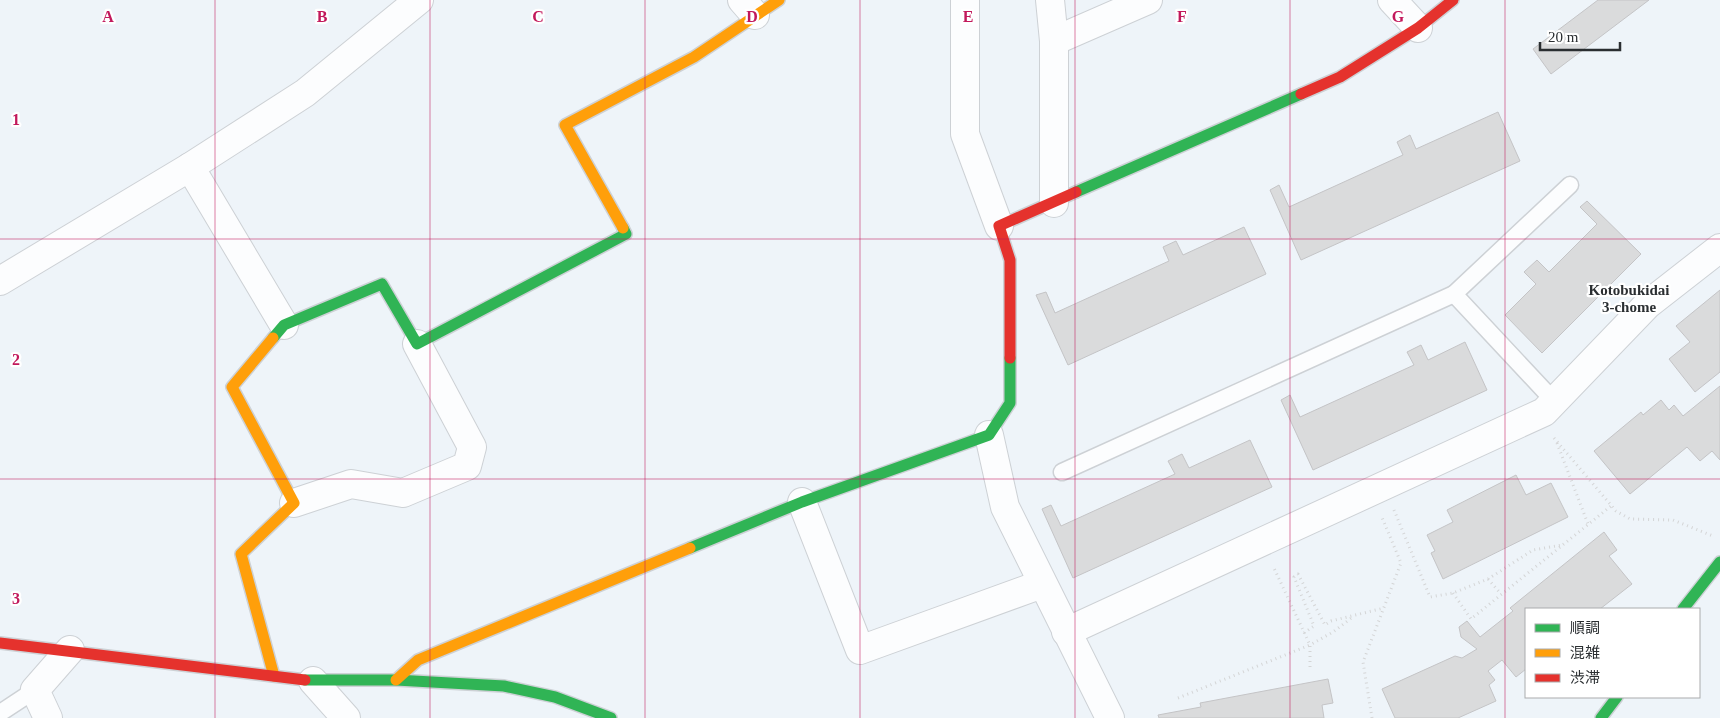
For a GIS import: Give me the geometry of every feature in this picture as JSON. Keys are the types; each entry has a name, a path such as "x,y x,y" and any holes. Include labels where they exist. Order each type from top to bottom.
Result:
{"street":[{"path":"0,281 190,167 305,93 419,0"},
{"path":"417,344 626,234 565,125 694,57 749,7 779,0"},
{"path":"396,680 418,660 802,502 989,435 1010,403 1010,260 965,134 965,0"},
{"path":"1050,0 1054,41 1054,203"},
{"path":"1054,41 1148,0"},
{"path":"1392,0 1418,28"},
{"path":"999,226 1340,77 1418,28 1453,0"},
{"path":"190,167 284,325"},
{"path":"1066,632 1544,412 1648,306 1720,248"},
{"path":"274,676 241,554 294,503 351,484 403,493 467,466 472,448 417,344 382,284 284,325 232,387 294,503"},
{"path":"989,435 1005,507 1110,718"},
{"path":"802,502 860,650 1042,584"},
{"path":"1684,608 1720,562"},
{"path":"0,643 313,681 396,680 504,686 555,696 611,718"},
{"path":"48,718 34,690 70,650"},
{"path":"313,681 346,718"},
{"path":"1601,718 1616,698"}],"lane":[{"path":"1062,472 1454,294 1570,185"},
{"path":"1454,294 1554,401"},
{"path":"0,713 34,690"}],"path":[{"path":"1551,434 1616,511 1630,519 1674,520 1715,537"},
{"path":"1555,439 1588,524"},
{"path":"1392,505 1430,597 1453,593 1488,579 1533,550 1562,545"},
{"path":"1453,593 1471,619 1611,506"},
{"path":"1372,718 1363,662 1401,563 1379,510"},
{"path":"1270,559 1310,645 1310,667"},
{"path":"1304,633 1314,626 1294,577 1298,574 1325,625 1331,621 1384,608"},
{"path":"1488,579 1501,594"},
{"path":"1178,698 1310,645 1333,632 1356,615"}],"building":[{"path":"1598,0 1649,0 1551,74 1533,49"},
{"path":"1498,112 1520,161 1301,260 1270,190 1279,185 1289,207 1403,155 1397,142 1410,135 1416,149"},
{"path":"1587,201 1641,254 1542,353 1505,315 1536,284 1524,272 1537,260 1549,272 1597,224 1580,207"},
{"path":"1244,227 1266,274 1068,365 1036,295 1046,292 1055,313 1169,261 1163,247 1176,241 1183,255"},
{"path":"1720,290 1720,372 1695,392 1669,359 1690,342 1676,326"},
{"path":"1465,342 1487,390 1313,470 1281,400 1290,395 1300,417 1414,365 1407,352 1421,345 1428,360"},
{"path":"1720,386 1720,460 1712,451 1700,461 1687,447 1630,494 1594,451 1641,412 1643,415 1661,400 1669,410 1674,405 1683,416"},
{"path":"1250,440 1272,487 1073,578 1042,509 1051,505 1061,526 1175,474 1168,461 1182,454 1189,468"},
{"path":"1516,475 1526,495 1551,483 1568,517 1443,579 1431,553 1435,551 1427,535 1453,522 1447,510"},
{"path":"1604,532 1617,550 1609,556 1632,584 1601,608 1525,608 1525,670 1516,677 1502,660 1488,671 1495,680 1489,685 1496,701 1458,718 1395,718 1382,689 1455,656 1462,658 1477,649 1461,637 1459,627 1467,621 1480,637 1513,611 1510,608"},
{"path":"1328,679 1333,703 1322,705 1324,718 1159,718 1158,715 1201,707 1200,703"}],"traffic: fast":[{"path":"1076,192 1301,94"},
{"path":"273,338 284,325 382,284 417,344 626,234 623,228"},
{"path":"690,548 802,502 989,435 1010,403 1010,358"},
{"path":"1684,608 1720,562"},
{"path":"305,680 396,680 504,686 555,697 611,718"},
{"path":"1601,718 1616,698"}],"traffic: slow":[{"path":"623,228 565,125 694,57 779,0"},
{"path":"273,338 232,387 294,503 241,554 274,676"},
{"path":"396,680 418,660 690,548"}],"traffic: jam":[{"path":"1301,94 1340,77 1418,28 1453,0"},
{"path":"1010,358 1010,260 999,226 1076,192"},
{"path":"0,643 305,680"}],"district":[{"name":"Kotobukidai 3-chome","path":"1629,298"}]}
